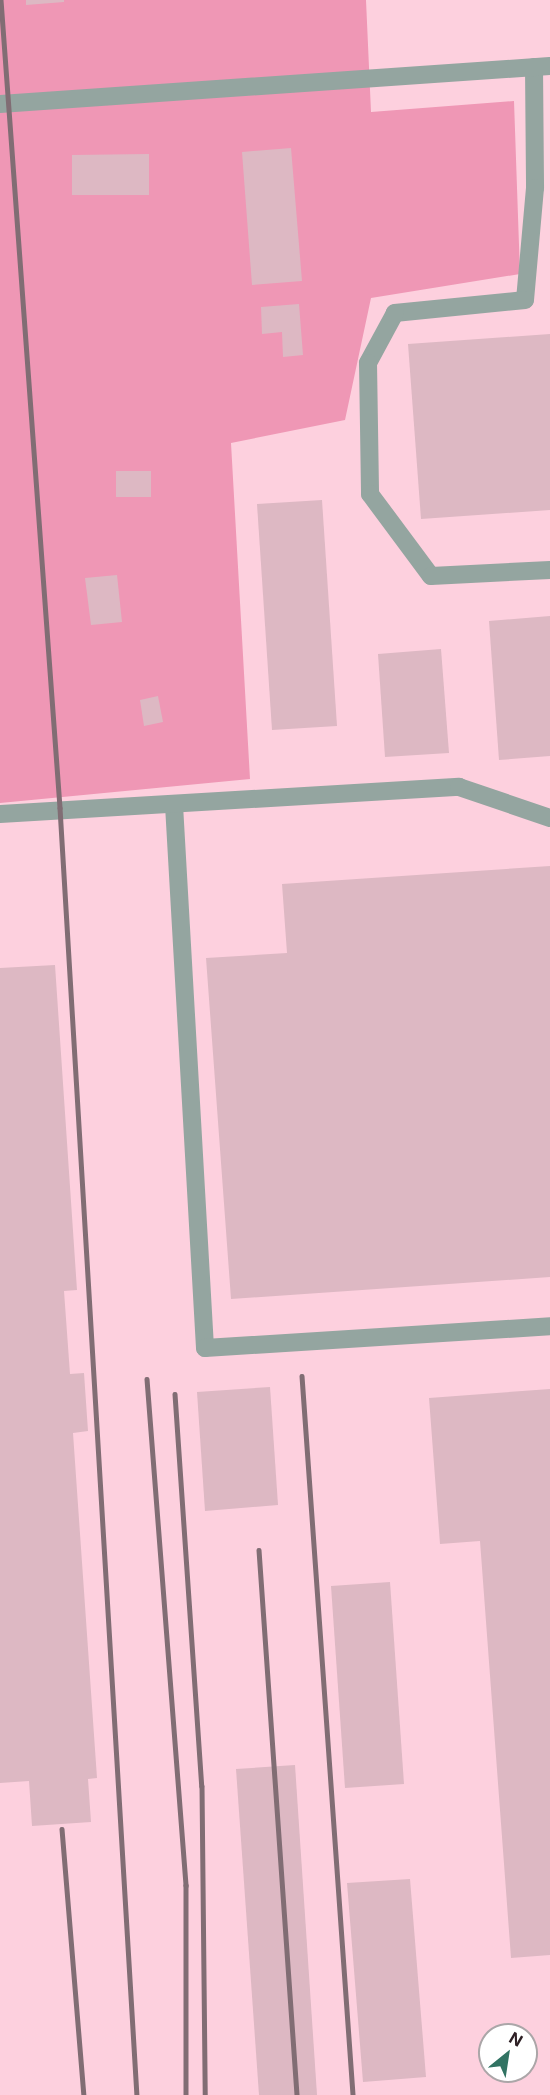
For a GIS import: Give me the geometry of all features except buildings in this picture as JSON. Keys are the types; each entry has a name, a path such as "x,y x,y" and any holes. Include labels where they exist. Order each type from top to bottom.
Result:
{"lane":[{"path":"0,104 542,66 536,188 525,300 395,313 368,363 369,494 431,576 550,570"},
{"path":"0,814 459,787 548,813"},
{"path":"174,805 205,1348 550,1326"}],"shaded area":[{"path":"0,0 550,0 550,2095 0,2095"},
{"path":"0,0 366,0 371,112 514,101 520,274 371,298 345,420 231,443 250,779 0,803"}],"railway":[{"path":"1,0 60,808 137,2095"},
{"path":"302,1376 353,2095"},
{"path":"147,1379 186,1885 186,2095"},
{"path":"175,1394 202,1786 205,2095"},
{"path":"259,1550 297,2095"},
{"path":"62,1829 84,2095"}]}
